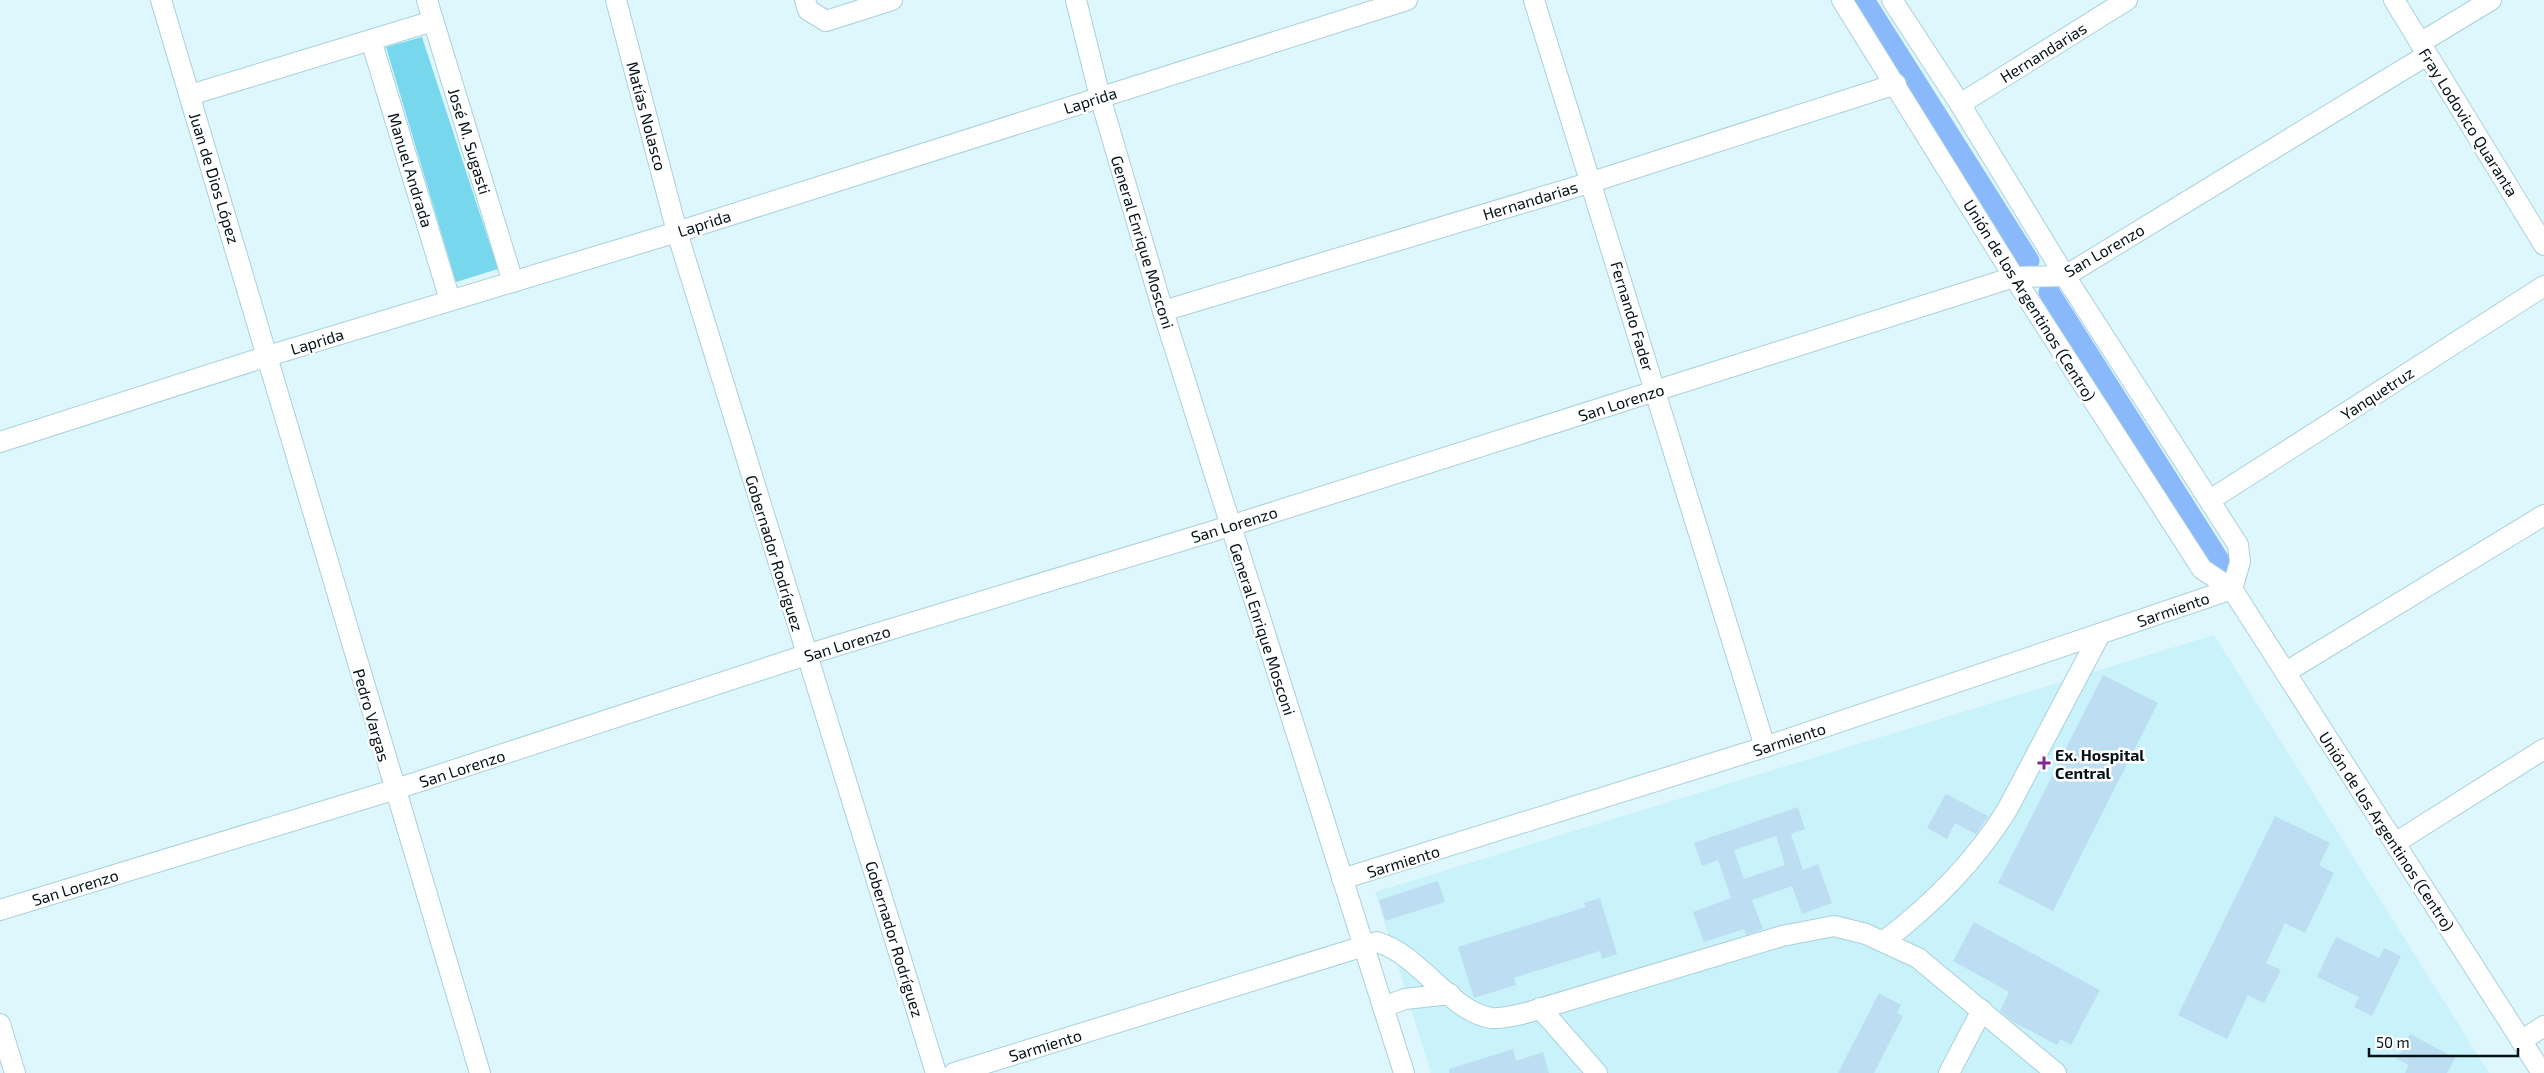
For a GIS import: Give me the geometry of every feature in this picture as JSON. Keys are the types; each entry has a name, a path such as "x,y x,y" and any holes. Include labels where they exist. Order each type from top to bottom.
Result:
{"street":[{"name":"Juan de Dios López","path":"161,0 268,356"},
{"name":"José M. Sugasti","path":"427,0 512,282"},
{"name":"Matías Nolasco","path":"616,0 677,232"},
{"path":"804,0 808,10 826,21 892,0"},
{"name":"General Enrique Mosconi","path":"1076,0 1100,97 1164,311 1230,526 1404,1073"},
{"name":"Laprida","path":"0,442 268,356 677,232 1100,97 1378,5 1407,0"},
{"name":"Fernando Fader","path":"1534,0 1592,182 1765,747"},
{"name":"Unión de los Argentinos (Centro)","path":"1842,0 1896,84 2014,277 2202,568 2232,589 2542,1073"},
{"path":"1892,0 1960,104 2065,276 2238,545 2240,562 2232,589"},
{"name":"Hernandarias","path":"1960,104 2127,0"},
{"name":"Fray Lodovico Quaranta","path":"2394,0 2544,245"},
{"name":"San Lorenzo","path":"0,910 393,790 806,656 1230,526 2014,277 2065,276 2424,49 2491,0"},
{"path":"190,95 433,21"},
{"name":"Manuel Andrada","path":"371,40 450,300"},
{"name":"Hernandarias","path":"1164,311 1592,182 1896,84"},
{"name":"Gobernador Rodríguez","path":"677,232 806,656 936,1073"},
{"name":"Yanquetruz","path":"2210,500 2544,286"},
{"name":"Pedro Vargas","path":"268,356 393,790 480,1073"},
{"path":"2286,672 2544,515"},
{"name":"Sarmiento","path":"1342,880 1765,747 2232,589"},
{"path":"1884,941 1908,923 1961,874 1994,831 2100,634"},
{"path":"2395,842 2544,749"},
{"name":"Sarmiento","path":"954,1073 1377,942 1389,946 1414,962 1450,994 1477,1014 1492,1018 1510,1016 1540,1008 1814,928 1834,926 1866,934 1918,958 2056,1073"},
{"path":"1383,1007 1405,999 1450,994"},
{"path":"1540,1008 1597,1073"},
{"path":"1949,1073 1982,1010"},
{"path":"0,1024 15,1073"},
{"path":"2521,1040 2544,1026"}],"shaded area":[{"path":"422,37 498,269 456,282 386,47"},
{"name":"Ex. Hospital Central","path":"2214,635 2489,1073 1431,1073 1375,892"}],"building":[{"path":"2103,675 2158,703 2053,911 1998,883"},
{"path":"1946,794 1988,816 1976,834 1955,823 1947,839 1927,828"},
{"path":"1798,807 1805,829 1791,834 1803,870 1818,864 1832,903 1802,914 1792,886 1752,900 1763,929 1746,935 1744,929 1704,942 1693,912 1731,898 1718,860 1702,866 1694,843","holes":["1776,836 1785,865 1744,879 1734,850"]},
{"path":"2275,816 2330,843 2319,865 2334,873 2305,933 2285,923 2266,963 2281,970 2264,1003 2248,995 2227,1039 2178,1015"},
{"path":"1438,881 1445,902 1385,921 1379,900"},
{"path":"1600,898 1617,954 1602,959 1600,951 1514,978 1516,985 1474,998 1458,947 1586,907 1584,903"},
{"path":"1974,922 2100,990 2071,1045 2060,1039 2057,1045 2012,1021 2000,1011 2009,992 1953,961"},
{"path":"2336,937 2379,958 2384,948 2401,956 2372,1016 2354,1007 2359,997 2317,977"},
{"path":"1879,993 1901,1005 1897,1013 1903,1016 1874,1073 1838,1073"},
{"path":"2410,1034 2455,1058 2447,1073 2405,1073 2409,1065 2397,1059"},
{"path":"1513,1049 1516,1061 1543,1052 1549,1073 1449,1073 1449,1069"}],"waterway":[{"path":"1864,0 2029,261"},
{"path":"2049,292 2224,568"}],"place":[{"name":"Ex. Hospital Central","path":"2044,763"}]}
